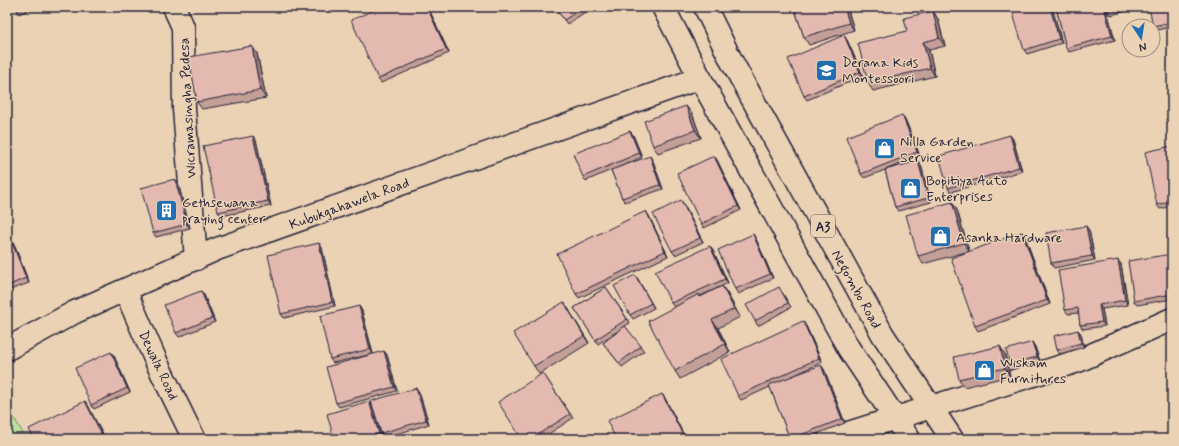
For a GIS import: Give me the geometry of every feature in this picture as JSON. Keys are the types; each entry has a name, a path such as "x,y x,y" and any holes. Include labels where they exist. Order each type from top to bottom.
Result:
{"main road":[{"name":"Wicramasingha Pedesa","path":"174,7 183,27 184,109 196,259"},
{"name":"A3","path":"663,7 700,78 849,349 908,439"},
{"name":"Negombo Road","path":"705,7 732,62 883,335 952,439"},
{"name":"Kubukgahawela Road","path":"7,350 75,312 217,249 700,78"},
{"name":"Dewala Road","path":"125,290 194,439"},
{"path":"829,439 1078,361 1172,319"}],"green space":[{"path":"7,405 9,409 26,439 7,439"}],"building":[{"path":"381,7 427,7 446,49 378,79 351,20"},
{"path":"555,7 584,7 564,20"},
{"path":"794,7 844,7 849,23 804,37"},
{"path":"1011,7 1050,7 1059,39 1024,50"},
{"path":"1056,7 1104,7 1112,36 1066,48"},
{"path":"1107,7 1122,7 1108,11"},
{"path":"1149,7 1172,7 1172,22 1161,24 1161,18 1151,18"},
{"path":"933,11 939,38 923,42 930,68 868,83 858,43 907,31 904,18"},
{"name":"Derana Kids Montessoori","path":"844,35 860,72 804,96 788,59"},
{"path":"252,46 260,90 197,102 189,57"},
{"path":"686,106 695,130 653,146 644,121"},
{"name":"Nilla Garden Service","path":"902,115 917,152 861,174 846,137"},
{"path":"630,131 639,153 583,177 573,154"},
{"path":"1010,135 1019,167 948,188 939,156"},
{"path":"253,136 268,201 218,212 203,146"},
{"path":"1172,146 1172,201 1157,205 1145,152"},
{"path":"650,156 660,185 622,198 611,170"},
{"path":"714,156 738,206 701,224 677,173"},
{"name":"Bopitiya Auto Enterprises","path":"918,161 928,198 895,207 885,170"},
{"name":"Gethsewana praying center","path":"175,179 187,224 153,233 141,188"},
{"path":"681,200 700,238 672,251 653,214"},
{"name":"Asanka Hardware","path":"952,202 964,243 918,256 906,215"},
{"path":"646,211 665,251 576,294 557,254"},
{"path":"1086,226 1092,256 1051,263 1046,233"},
{"path":"1022,232 1047,300 975,326 951,258"},
{"path":"753,234 770,274 735,289 718,250"},
{"path":"11,240 26,278 7,286 7,241"},
{"path":"319,243 332,302 281,314 268,255"},
{"path":"710,246 725,279 671,303 655,271"},
{"path":"1172,254 1172,294 1134,301 1128,261"},
{"path":"1118,260 1125,300 1099,305 1102,322 1080,325 1078,308 1065,310 1058,270"},
{"path":"635,275 651,303 630,315 614,286"},
{"path":"722,286 734,309 712,320 725,344 675,371 648,321 699,294 700,297"},
{"path":"606,287 627,319 595,340 574,308"},
{"path":"779,287 788,303 755,321 746,305"},
{"path":"201,291 212,318 176,333 164,305"},
{"path":"564,302 584,336 534,366 513,333"},
{"path":"359,306 370,349 330,359 320,316"},
{"path":"803,321 819,358 738,396 721,359"},
{"path":"625,326 641,346 619,363 603,343"},
{"path":"1078,330 1081,343 1057,350 1054,336"},
{"path":"1032,342 1037,357 1010,364 1006,350"},
{"path":"1000,346 1005,368 959,379 954,357"},
{"path":"384,351 394,387 336,403 326,367"},
{"path":"111,352 127,388 91,405 75,368"},
{"path":"821,365 842,419 790,439 769,385"},
{"path":"543,373 570,414 531,439 522,439 498,402"},
{"path":"416,388 426,420 381,433 371,401"},
{"path":"662,394 685,439 616,439 607,421"},
{"path":"85,401 104,439 34,439 29,429"},
{"path":"369,401 379,434 362,439 334,439 327,414"}],"place":[{"name":"Derana Kids Montessoori","path":"827,70"},
{"name":"Nilla Garden Service","path":"885,149"},
{"name":"Bopitiya Auto Enterprises","path":"910,188"},
{"name":"Gethsewana praying center","path":"167,210"},
{"name":"Asanka Hardware","path":"940,237"},
{"name":"Wiskam Furnitures","path":"985,370"}]}
